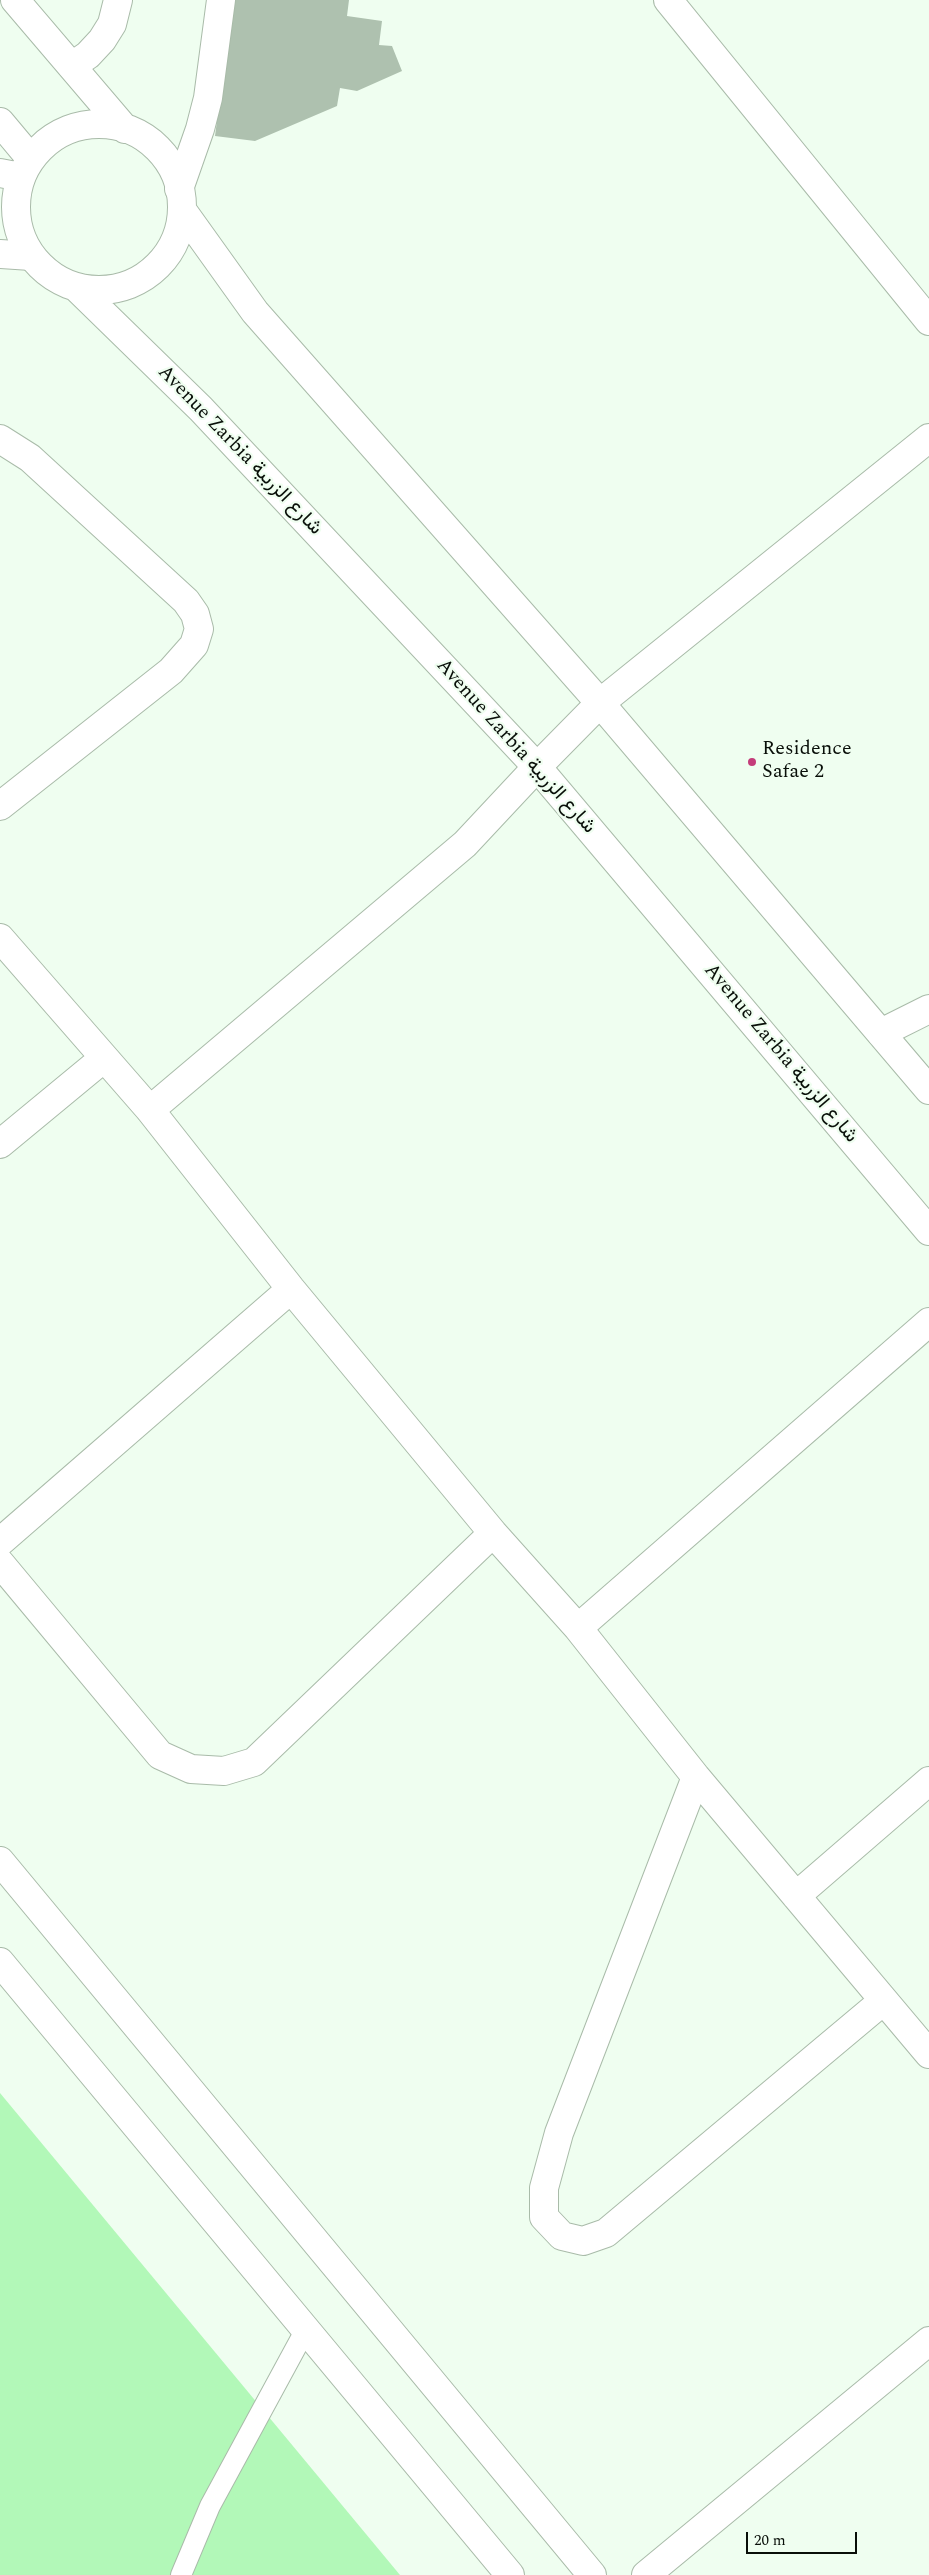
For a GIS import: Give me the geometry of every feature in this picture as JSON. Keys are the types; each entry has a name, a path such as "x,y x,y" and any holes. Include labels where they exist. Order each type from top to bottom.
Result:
{"street":[{"path":"15,0 125,129"},
{"path":"72,66 88,55 102,40 112,24 118,0"},
{"path":"0,122 17,170 15,204 19,232 31,256 51,275 76,287 101,291 125,286 148,275 165,257 177,235 180,200 208,98 221,0"},
{"path":"668,0 929,321"},
{"path":"17,170 49,141 72,128 99,124 125,129 144,138 160,152 172,169 180,200 255,312 600,703 929,1090"},
{"path":"0,254 31,256"},
{"name":"Avenue Zarbia شارع الزربية","path":"76,287 201,409 537,767 929,1231"},
{"path":"150,1110 465,844 600,703 929,438"},
{"path":"0,439 30,458 186,601 195,614 199,629 194,645 171,672 0,806"},
{"path":"0,938 150,1110 291,1289 493,1533 578,1628 696,1777 929,2054"},
{"path":"881,1033 929,1009"},
{"path":"0,1144 104,1058"},
{"path":"0,1542 291,1289"},
{"path":"578,1628 929,1322"},
{"path":"0,1563 160,1755 191,1769 224,1771 254,1762 493,1533"},
{"path":"696,1777 559,2134 544,2188 544,2217 562,2236 583,2241 606,2233 883,2001"},
{"path":"796,1896 929,1781"},
{"path":"0,1861 592,2575"},
{"path":"0,1962 510,2575"},
{"path":"646,2575 929,2341"}],"lane":[{"path":"181,2575 210,2506 306,2329"}],"green space":[{"path":"0,2093 400,2575 0,2575"}],"building":[{"path":"233,0 349,0 347,16 382,21 379,45 392,46 402,71 357,91 340,88 337,106 255,141 215,136"}],"place":[{"name":"Residence Safae 2","path":"752,762"}]}
